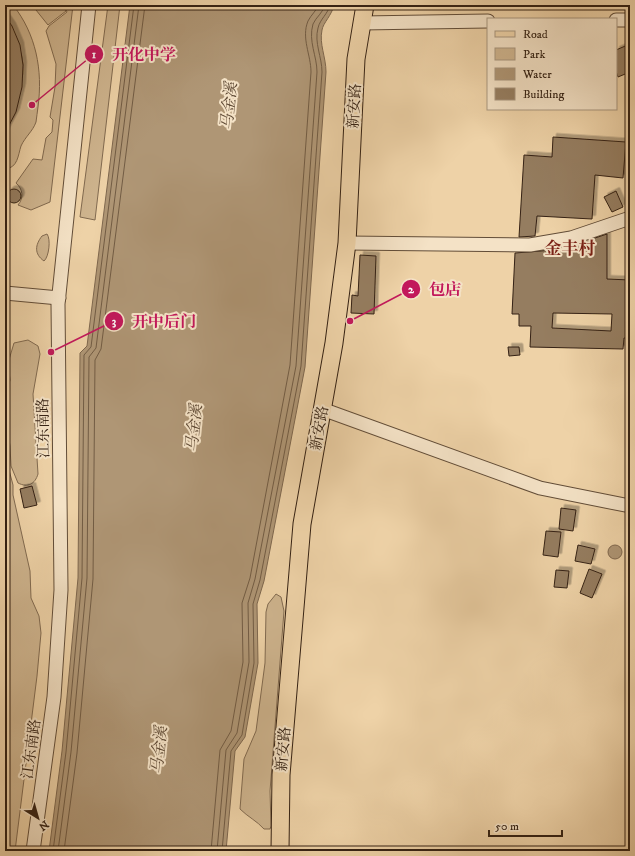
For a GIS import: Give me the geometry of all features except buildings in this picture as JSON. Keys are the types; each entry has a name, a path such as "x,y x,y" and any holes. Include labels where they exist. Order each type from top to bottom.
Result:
{"main road":[{"name":"新安路","path":"280,851 281,775 302,524 334,344 348,243 356,59 365,5"}],"street":[{"name":"江东南路","path":"32,851 54,697 61,590 59,298 89,5"},
{"path":"617,20 630,20"},
{"path":"362,23 487,21"},
{"path":"348,243 530,245 571,238 630,218"},
{"path":"5,293 59,298"},
{"path":"322,409 540,488 630,506"}],"green space":[{"path":"5,5 13,5 21,16 32,40 38,66 39,93 36,122 21,146 15,164 5,169 4,134 19,90 23,74 23,65 20,49 8,21"},
{"path":"32,5 62,5 66,11 48,25"},
{"path":"64,5 73,5 50,202 31,210 18,205 22,194 16,183 33,159 42,160 46,138 52,132 53,120 50,117 55,87 56,64 46,31 49,26 67,12"},
{"path":"108,5 120,5 95,220 80,217"},
{"path":"47,234 49,248 44,261 38,255 37,246 42,236"},
{"path":"28,340 38,346 40,354 33,394 38,474 33,483 25,485 18,483 11,466 10,446 5,413 5,399 10,380 8,363 14,343"},
{"path":"5,455 13,485 13,495 30,571 31,598 39,616 41,633 15,851 5,851"},
{"path":"276,594 281,597 284,611 270,791 271,826 270,829 264,829 240,809 244,759 256,731 265,663 266,612 268,604"}],"water":[{"name":"马金溪","path":"130,5 334,5 323,27 321,35 326,72 305,367 264,581 257,604 258,663 245,737 235,751 226,851 49,851 62,751 78,578 80,353 87,346"},
{"path":"615,545 620,547 622,552 620,557 615,559 610,557 608,552 610,547"}],"place":[{"name":"开化中学","path":"32,105"},
{"name":"包店","path":"350,321"},
{"name":"开中后门","path":"51,352"}],"district":[{"name":"金丰村","path":"570,248"}]}
